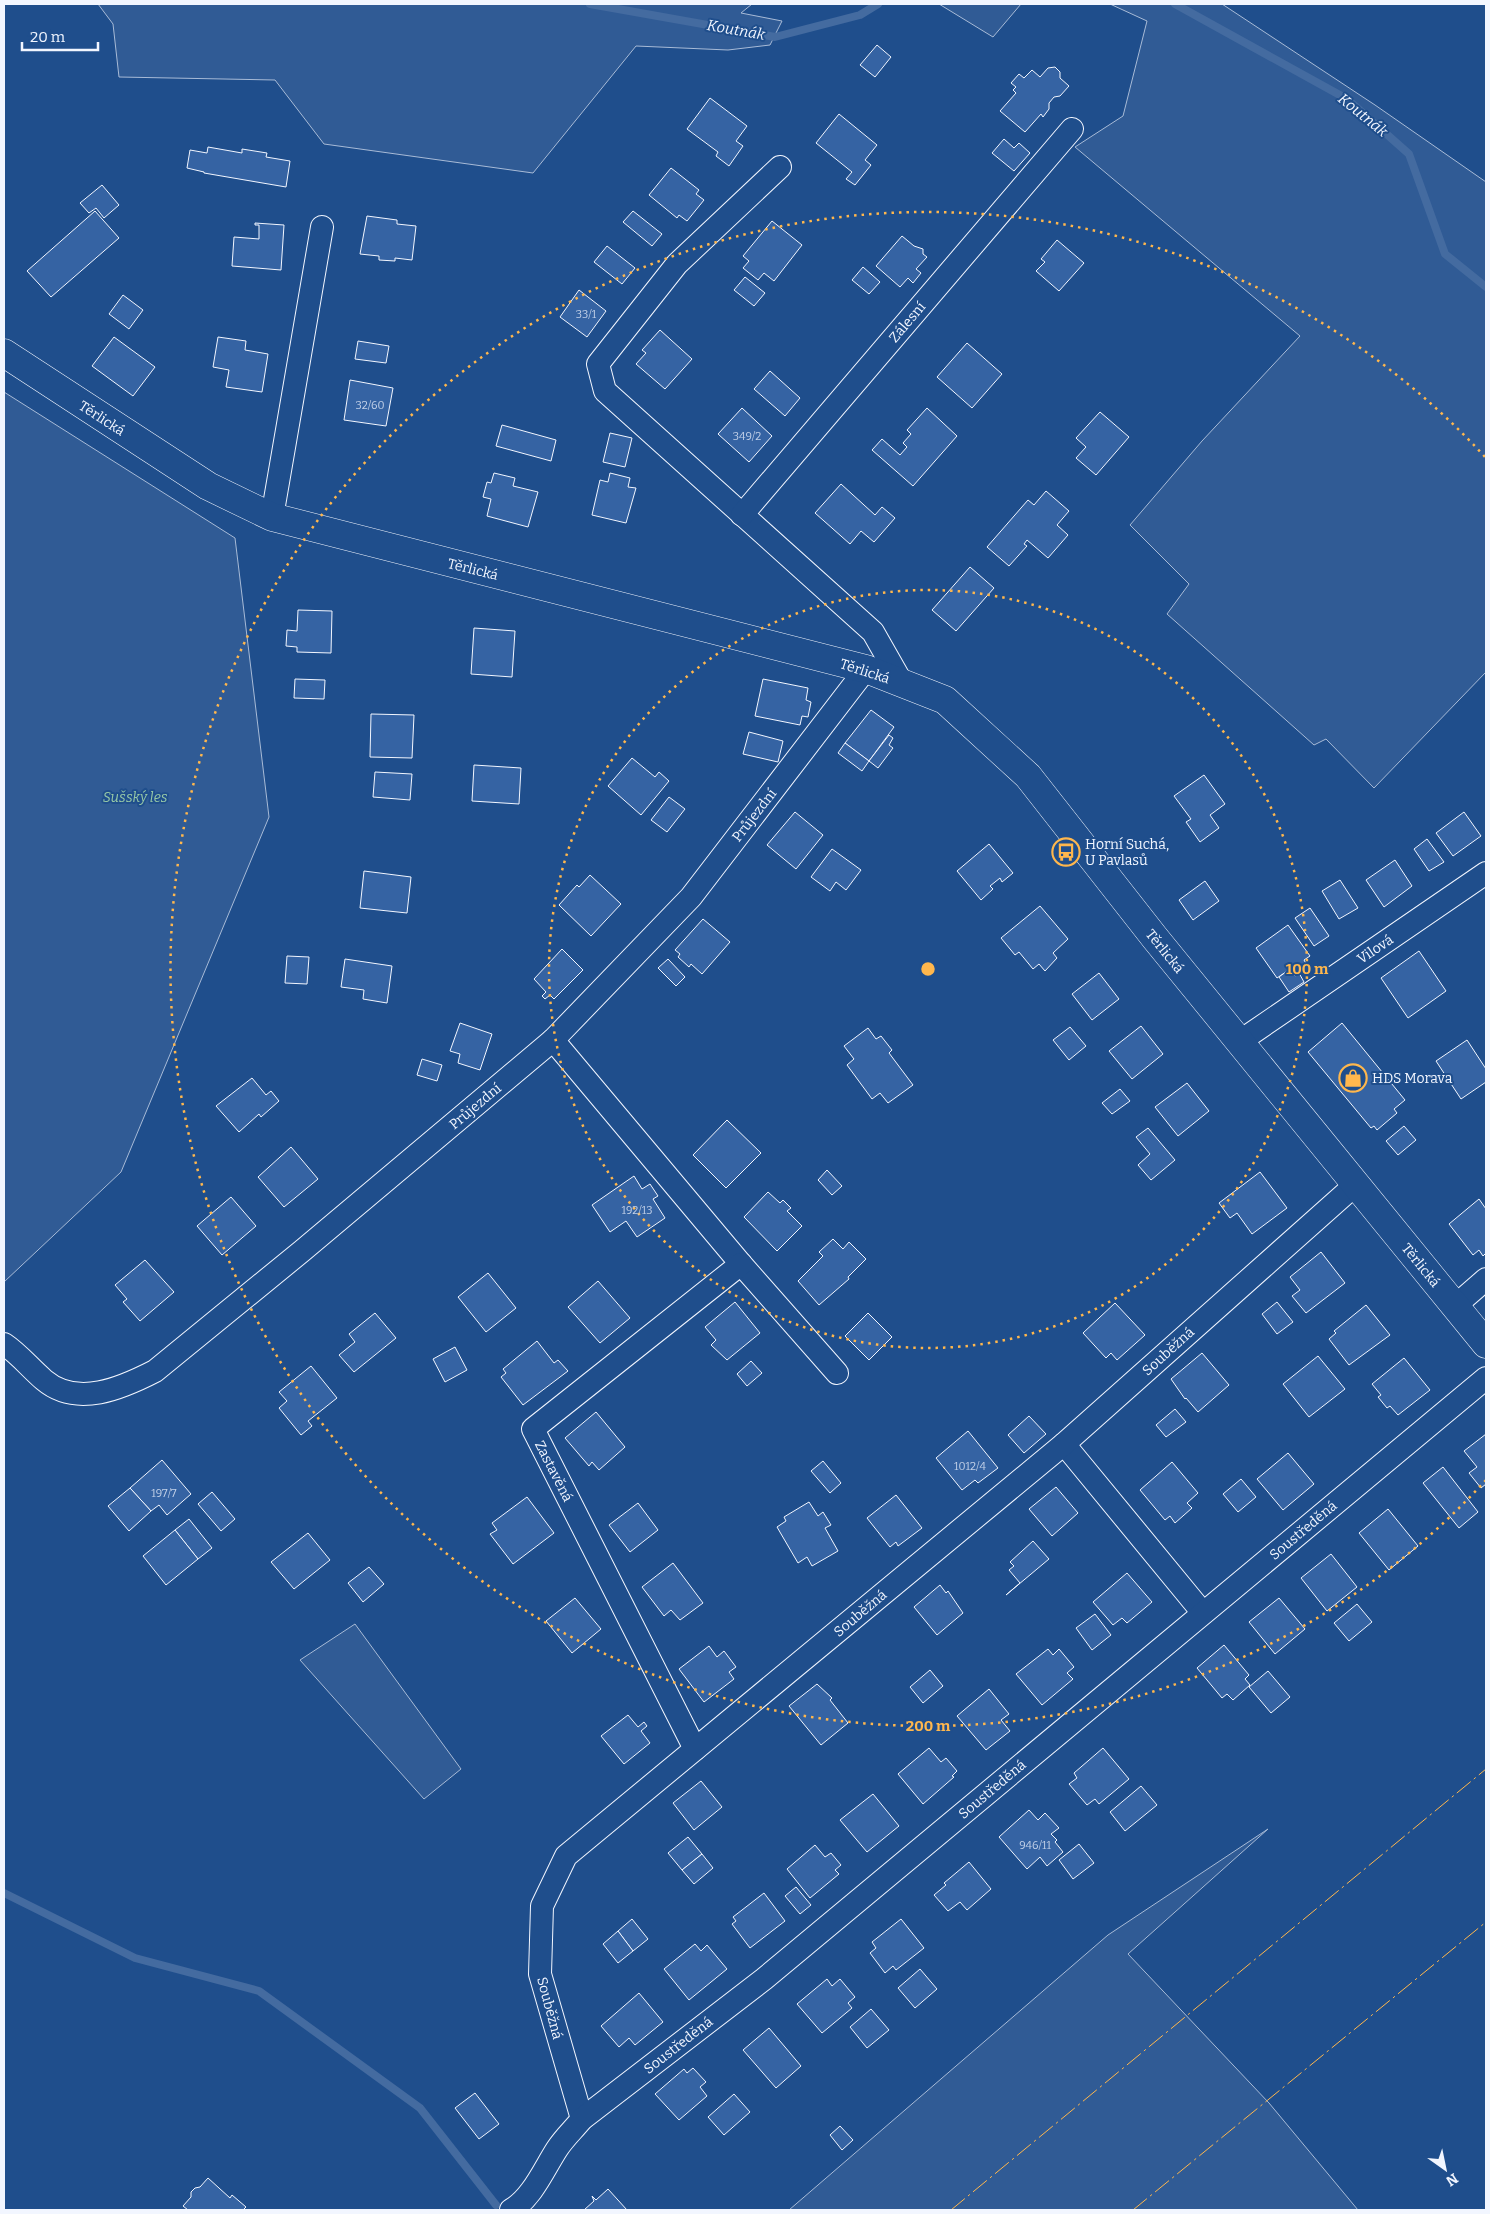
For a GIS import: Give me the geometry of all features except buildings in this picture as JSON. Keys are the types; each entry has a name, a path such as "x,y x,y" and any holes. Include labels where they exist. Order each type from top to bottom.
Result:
{"main road":[{"name":"Těrlická","path":"4,354 208,486 272,518 866,669 945,700 1028,776 1239,1042 1486,1344"}],"street":[{"name":"Zálesní","path":"742,515 1072,129"},
{"path":"780,166 677,264 598,364 605,391 873,632 902,683"},
{"path":"272,518 322,227"},
{"name":"Průjezdní","path":"4,1344 17,1353 44,1380 57,1389 76,1394 100,1393 131,1383 155,1371 302,1251 553,1040 691,897 866,669"},
{"name":"Vilová","path":"1239,1042 1486,873"},
{"path":"553,1040 741,1264 837,1373"},
{"name":"Souběžná","path":"582,2119 540,1974 542,1906 566,1856 1064,1444 1355,1185"},
{"name":"Zastavěná","path":"695,1749 533,1429 741,1264"},
{"path":"1455,1306 1486,1280"},
{"name":"Soustředěná","path":"511,2210 517,2207 531,2190 558,2147 582,2119 764,1978 1486,1378"},
{"path":"1064,1444 1203,1613"}],"shaded area":[{"path":"98,4 752,4 741,13 782,21 770,45 728,50 636,46 533,173 324,144 275,80 119,77 113,24"},
{"path":"939,4 1021,4 993,37"},
{"path":"1110,4 1222,4 1375,105 1486,182 1486,672 1374,788 1326,739 1314,745 1167,614 1189,584 1130,525 1202,441 1300,336 1075,147 1123,116 1147,21"},
{"name":"Sušský les","path":"4,392 235,538 269,817 121,1172 4,1282"},
{"path":"355,1624 461,1769 424,1799 300,1660"},
{"path":"1268,1829 1128,1954 1269,2103 1358,2210 789,2210 1108,1935"}],"waterway":[{"name":"Koutnák","path":"590,4 775,37 860,15 878,4"},
{"name":"Koutnák","path":"1175,4 1347,99 1409,154 1445,254 1486,287"},
{"path":"4,1893 135,1958 259,1991 420,2108 496,2205"}],"power":[{"path":"951,2210 1486,1769"},
{"path":"1133,2210 1486,1922"}],"place":[{"name":"Horní Suchá, U Pavlasů","path":"1066,852"},
{"name":"HDS Morava","path":"1353,1078"}]}
